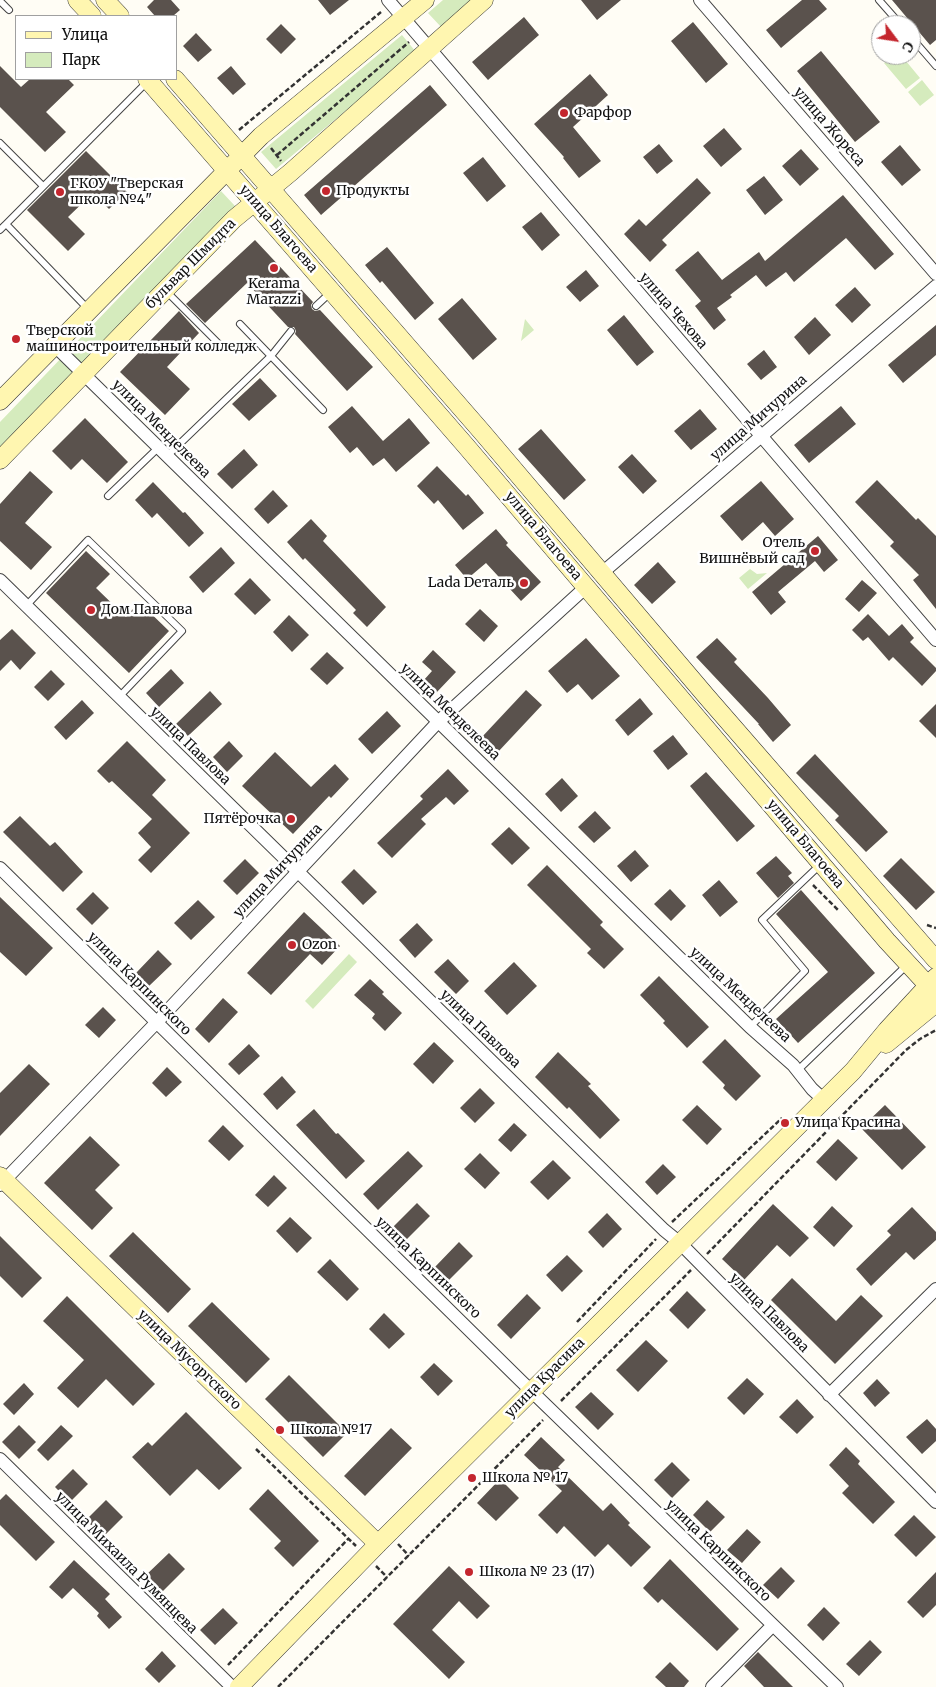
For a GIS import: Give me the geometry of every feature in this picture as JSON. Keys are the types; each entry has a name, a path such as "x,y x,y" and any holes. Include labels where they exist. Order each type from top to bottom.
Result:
{"main road":[{"path":"77,0 91,15"},
{"path":"106,0 119,15"},
{"path":"0,401 261,136 425,0"},
{"name":"бульвар Шмидта","path":"0,460 234,219 272,188 423,42 484,0"},
{"name":"улица Благоева","path":"148,80 572,570 908,964 933,986"},
{"name":"улица Благоева","path":"176,80 272,188 617,591 930,951"},
{"path":"572,570 579,574 593,576 602,573"},
{"path":"586,587 594,583 601,583 617,591"},
{"name":"улица Красина","path":"240,1687 378,1544 853,1071 933,986"},
{"name":"улица Красина","path":"853,1071 936,1002"},
{"name":"улица Мусоргского","path":"2,1180 378,1544"}],"street":[{"name":"улица Жореса","path":"700,0 936,274"},
{"name":"улица Чехова","path":"389,2 936,640"},
{"name":"улица Мичурина","path":"602,573 936,286"},
{"name":"улица Менделеева","path":"55,346 750,1027 798,1070 812,1089 824,1100"},
{"name":"улица Павлова","path":"0,580 664,1230 680,1243 936,1502"},
{"name":"улица Мичурина","path":"2,1180 156,1023 438,722 586,587"},
{"name":"улица Карпинского","path":"0,868 552,1411 837,1687"},
{"path":"829,1395 936,1289"},
{"name":"улица Михаила Румянцева","path":"0,1459 232,1687"},
{"path":"712,1687 773,1625"}],"lane":[{"path":"879,0 892,15"},
{"path":"0,1 9,10"},
{"path":"921,49 936,66"},
{"path":"0,230 148,80"},
{"path":"0,143 43,186"},
{"path":"6,224 90,311"},
{"path":"165,290 220,346"},
{"path":"316,306 332,291"},
{"path":"240,324 323,410"},
{"path":"108,496 163,452 271,356 292,331"},
{"path":"26,606 88,540 182,631 119,697"},
{"path":"750,1027 805,971 762,920 822,864"},
{"path":"798,1070 908,964"}],"path":[{"path":"238,131 389,2"},
{"path":"277,155 423,42"},
{"path":"807,878 839,911"},
{"path":"278,1687 906,1050 936,1030"},
{"path":"219,1675 348,1539 350,1526 355,1522"}],"green space":[{"path":"443,0 474,0 442,28 428,13"},
{"path":"402,35 416,52 276,169 261,152"},
{"path":"886,65 909,65 920,78 906,89"},
{"path":"922,80 934,95 920,106 908,92"},
{"path":"221,191 235,206 0,451 0,422"},
{"path":"525,319 534,330 521,341"},
{"path":"750,569 757,574 767,573 748,589 739,578"},
{"path":"349,954 357,962 313,1009 305,1001"}],"building":[{"path":"154,0 171,0 180,10 174,15 154,15 147,7"},
{"path":"318,0 349,0 330,15"},
{"path":"581,0 621,0 597,20"},
{"path":"802,0 819,0 827,9 781,48 766,30"},
{"path":"892,0 936,0 936,40 930,45 921,34 921,15 905,15"},
{"path":"524,17 539,35 488,80 472,62"},
{"path":"693,22 728,64 706,83 671,41"},
{"path":"281,24 296,39 281,54 266,39"},
{"path":"196,33 212,50 198,62 183,46"},
{"path":"821,51 880,122 855,142 797,71"},
{"path":"0,66 21,87 29,80 69,80 74,85 46,112 66,132 45,152 0,107"},
{"path":"231,66 246,84 233,95 217,78"},
{"path":"590,74 608,95 573,127 601,161 579,178 564,157 534,124"},
{"path":"430,85 447,105 321,215 304,195"},
{"path":"724,128 742,149 721,167 703,146"},
{"path":"659,144 673,161 657,174 643,157"},
{"path":"900,145 921,170 902,186 881,162"},
{"path":"801,149 819,169 800,186 782,166"},
{"path":"86,151 127,192 109,209 93,193 68,217 85,234 68,251 27,210"},
{"path":"483,157 506,186 487,202 463,173"},
{"path":"764,176 783,200 765,215 746,190"},
{"path":"697,178 711,193 662,240 667,245 650,262 624,234 639,219 646,226"},
{"path":"843,195 894,254 875,270 846,238 794,282 786,272 766,287 756,275 730,295 732,297 717,308 726,320 714,330 695,306 701,301 675,270 698,251 722,280 759,252 765,261"},
{"path":"541,212 560,235 542,251 522,227"},
{"path":"255,240 313,302 311,305 312,309 315,311 320,310 373,367 347,391 295,334 294,327 288,327 247,283 205,323 186,304"},
{"path":"387,247 434,303 415,320 382,281 380,283 365,265"},
{"path":"586,270 599,286 580,302 566,287"},
{"path":"855,287 871,305 852,323 835,305"},
{"path":"462,298 497,339 473,360 438,319"},
{"path":"179,311 199,333 167,367 190,389 165,415 120,372"},
{"path":"624,315 654,352 637,366 607,330"},
{"path":"815,317 831,335 809,355 794,337"},
{"path":"936,325 936,355 903,383 888,365"},
{"path":"764,350 777,367 761,380 747,364"},
{"path":"260,378 277,396 249,421 232,404"},
{"path":"352,406 383,441 409,418 430,443 396,472 384,458 373,466 357,447 350,453 328,427"},
{"path":"841,406 856,424 809,463 794,445"},
{"path":"700,409 717,429 691,450 674,431"},
{"path":"85,418 128,462 107,483 82,459 71,470 52,451"},
{"path":"541,429 586,480 564,500 518,449"},
{"path":"244,449 258,465 232,489 217,474"},
{"path":"632,454 657,481 643,494 618,467"},
{"path":"437,466 466,496 468,494 484,513 463,530 438,500 434,504 417,486"},
{"path":"30,471 53,492 25,523 52,547 31,570 0,541 0,504"},
{"path":"877,480 916,520 918,518 936,536 936,609 913,580 919,575 890,546 894,542 855,502"},
{"path":"761,481 794,519 775,536 763,522 742,541 720,516"},
{"path":"153,482 204,533 189,547 157,513 152,518 135,500"},
{"path":"273,490 288,506 268,524 254,509"},
{"path":"311,519 327,536 323,541 386,607 367,627 353,613 356,610 305,558 303,560 287,542"},
{"path":"496,529 508,543 506,545 541,582 521,601 486,563 467,579 455,565"},
{"path":"818,536 838,560 824,572 815,561 778,592 786,602 771,615 752,592"},
{"path":"221,547 235,563 203,593 189,577"},
{"name":"Дом Павлова","path":"86,551 110,574 96,588 126,617 139,602 169,631 129,673 46,593"},
{"path":"658,562 676,582 652,604 634,585"},
{"path":"250,578 271,600 255,615 234,594"},
{"path":"862,580 877,593 859,612 845,599"},
{"path":"480,609 498,626 484,642 465,624"},
{"path":"868,614 889,636 902,624 914,638 910,642 936,668 936,671 922,686 893,657 889,661 868,637 863,641 852,630"},
{"path":"289,615 309,635 292,652 273,632"},
{"path":"12,629 36,653 20,670 11,660 0,671 0,640"},
{"path":"586,638 620,676 592,700 578,684 567,693 548,671"},
{"path":"717,638 737,659 734,662 791,725 773,742 759,724 696,657"},
{"path":"433,650 456,672 436,693 423,681 432,671 422,662"},
{"path":"327,652 344,668 327,685 310,669"},
{"path":"171,669 184,683 159,707 146,693"},
{"path":"51,670 65,684 48,701 34,687"},
{"path":"526,690 542,705 497,753 481,738"},
{"path":"210,691 222,704 188,736 176,724"},
{"path":"640,698 653,714 628,736 615,720"},
{"path":"82,700 94,713 66,740 54,727"},
{"path":"936,704 936,738 919,721"},
{"path":"387,711 401,726 372,754 358,739"},
{"path":"673,735 688,754 668,770 653,751"},
{"path":"127,741 166,780 152,795 190,833 151,873 138,860 151,847 138,833 152,819 112,781 109,783 97,771"},
{"path":"229,741 243,756 227,772 213,757"},
{"path":"275,752 311,787 335,764 349,779 331,798 329,796 293,834 242,786"},
{"path":"815,754 888,832 866,852 835,820 839,816 796,773"},
{"path":"448,769 469,791 454,805 446,797 421,819 426,824 392,858 377,843 423,799 420,796"},
{"path":"706,772 755,826 737,842 690,786"},
{"path":"562,778 578,796 561,812 545,794"},
{"path":"595,811 611,828 594,843 578,827"},
{"path":"20,816 50,846 55,842 83,872 63,892 3,832"},
{"path":"509,827 530,848 512,865 491,844"},
{"path":"635,850 649,866 631,882 617,866"},
{"path":"776,856 792,873 788,876 794,883 778,898 756,873"},
{"path":"901,858 935,892 916,910 883,876"},
{"path":"245,859 259,873 237,895 223,881"},
{"path":"547,865 603,922 600,925 624,949 604,969 587,953 591,949 527,885"},
{"path":"354,869 377,892 363,905 341,882"},
{"path":"719,880 738,902 720,917 702,895"},
{"path":"670,889 686,906 671,921 654,904"},
{"path":"801,890 875,973 798,1043 776,1019 828,972 776,914"},
{"path":"93,892 109,908 92,925 76,909"},
{"path":"0,897 53,948 26,976 0,952"},
{"path":"198,900 215,917 191,940 174,923"},
{"path":"304,912 340,946 322,965 310,954 271,995 247,973"},
{"path":"417,923 433,940 415,958 399,940"},
{"path":"158,950 172,964 149,986 136,973"},
{"path":"448,959 469,981 456,994 434,972"},
{"path":"514,962 537,986 507,1015 484,991"},
{"path":"659,976 709,1027 687,1048 640,995"},
{"path":"370,979 384,992 382,994 402,1013 385,1031 372,1018 375,1014 354,995"},
{"path":"223,998 238,1012 209,1043 195,1029"},
{"path":"103,1007 116,1020 99,1038 85,1025"},
{"path":"725,1039 761,1076 736,1101 723,1088 725,1085 702,1062"},
{"path":"434,1042 454,1061 433,1084 413,1064"},
{"path":"249,1044 260,1056 239,1075 228,1064"},
{"path":"558,1052 591,1084 588,1086 620,1120 600,1139 569,1107 567,1109 535,1077"},
{"path":"29,1064 50,1084 0,1136 0,1093"},
{"path":"167,1067 182,1082 166,1097 152,1083"},
{"path":"282,1076 296,1092 277,1110 263,1094"},
{"path":"480,1088 495,1103 475,1123 460,1108"},
{"path":"697,1105 722,1129 707,1145 682,1120"},
{"path":"885,1105 926,1147 902,1170 861,1128"},
{"path":"314,1109 336,1134 338,1133 365,1161 346,1179 296,1125"},
{"path":"514,1123 527,1135 511,1152 498,1140"},
{"path":"223,1125 244,1146 229,1161 208,1141"},
{"path":"90,1136 120,1165 95,1190 113,1208 92,1230 44,1183"},
{"path":"838,1139 858,1158 836,1181 816,1162"},
{"path":"408,1151 423,1166 378,1210 363,1194"},
{"path":"480,1153 500,1173 485,1189 464,1169"},
{"path":"553,1160 571,1178 548,1200 530,1182"},
{"path":"663,1164 676,1177 657,1195 645,1182"},
{"path":"274,1175 287,1188 268,1207 255,1195"},
{"path":"417,1203 430,1216 405,1241 392,1228"},
{"path":"773,1204 809,1238 790,1257 777,1245 744,1280 722,1259"},
{"path":"832,1206 853,1226 834,1247 813,1227"},
{"path":"912,1207 936,1232 936,1240 914,1260 906,1252 871,1286 856,1269 891,1235 887,1231"},
{"path":"607,1213 622,1229 603,1248 588,1232"},
{"path":"290,1217 312,1238 297,1253 276,1231"},
{"path":"133,1232 191,1289 168,1313 109,1256"},
{"path":"0,1236 42,1278 22,1298 0,1276"},
{"path":"459,1242 473,1256 448,1281 434,1268"},
{"path":"567,1255 583,1271 562,1292 546,1275"},
{"path":"330,1259 359,1289 347,1301 317,1272"},
{"path":"792,1278 836,1321 861,1295 883,1316 835,1364 771,1300"},
{"path":"687,1291 706,1310 688,1329 669,1310"},
{"path":"527,1294 541,1308 511,1339 497,1325"},
{"path":"67,1296 155,1384 133,1406 106,1379 78,1408 57,1388 84,1360 43,1321"},
{"path":"212,1302 270,1359 246,1383 188,1326"},
{"path":"384,1313 405,1334 389,1349 369,1329"},
{"path":"646,1340 668,1361 638,1392 616,1370"},
{"path":"434,1363 453,1381 438,1396 420,1377"},
{"path":"289,1375 347,1433 323,1457 265,1399"},
{"path":"747,1378 764,1394 744,1415 727,1398"},
{"path":"877,1379 890,1393 875,1407 863,1393"},
{"path":"24,1383 34,1394 14,1415 3,1404"},
{"path":"591,1392 614,1414 598,1430 575,1407"},
{"path":"797,1399 814,1417 797,1434 779,1417"},
{"path":"186,1412 242,1468 219,1490 197,1469 170,1496 132,1457 148,1442 152,1446"},
{"path":"927,1419 936,1429 936,1441 922,1454 906,1437"},
{"path":"19,1425 36,1442 19,1459 2,1442"},
{"path":"61,1425 73,1436 48,1461 37,1450"},
{"path":"391,1428 412,1448 365,1496 344,1476"},
{"path":"541,1437 565,1460 558,1467 603,1511 611,1503 630,1523 628,1525 651,1547 631,1567 608,1544 595,1557 564,1526 557,1534 538,1515 562,1491 524,1455"},
{"path":"846,1447 860,1461 858,1464 895,1502 873,1524 842,1493 849,1486 829,1465"},
{"path":"672,1462 690,1480 672,1498 654,1480"},
{"path":"73,1469 88,1484 70,1502 55,1487"},
{"path":"500,1479 519,1498 496,1521 477,1503"},
{"path":"268,1489 319,1541 293,1567 274,1548 281,1541 249,1509"},
{"path":"6,1494 55,1542 36,1561 0,1525 0,1500"},
{"path":"106,1500 123,1517 103,1537 86,1520"},
{"path":"707,1500 725,1517 710,1532 693,1515"},
{"path":"914,1515 936,1537 916,1557 894,1535"},
{"path":"747,1529 761,1542 742,1563 727,1550"},
{"path":"169,1553 185,1569 161,1593 145,1576"},
{"path":"670,1559 739,1629 717,1651 662,1599 658,1603 643,1588"},
{"path":"74,1560 110,1594 105,1599 122,1617 109,1629 97,1616 99,1613 73,1588 62,1599 49,1587"},
{"path":"449,1566 490,1606 477,1619 459,1601 432,1630 465,1662 449,1679 393,1624"},
{"path":"781,1567 795,1581 778,1599 763,1585"},
{"path":"936,1572 936,1605 923,1618 907,1602"},
{"path":"824,1607 840,1623 823,1641 807,1625"},
{"path":"223,1608 238,1623 215,1645 200,1630"},
{"path":"870,1640 882,1652 859,1676 846,1664"},
{"path":"162,1651 176,1666 159,1683 145,1669"},
{"path":"758,1652 793,1687 764,1687 744,1666"},
{"path":"670,1662 689,1681 684,1687 666,1687 655,1677"}],"place":[{"name":"Фарфор","path":"564,113"},
{"name":"Продукты","path":"326,191"},
{"name":"ГКОУ \"Тверская школа №4\"","path":"60,192"},
{"name":"Kerama Marazzi","path":"274,268"},
{"name":"Тверской машиностроительный колледж","path":"16,339"},
{"name":"Отель Вишнёвый сад","path":"815,551"},
{"name":"Lada Dеталь","path":"524,583"},
{"name":"Дом Павлова","path":"91,610"},
{"name":"Пятёрочка","path":"291,819"},
{"name":"Ozon","path":"292,945"},
{"name":"Улица Красина","path":"785,1123"},
{"name":"Школа №17","path":"280,1430"},
{"name":"Школа № 17","path":"472,1478"},
{"name":"Школа № 23 (17)","path":"469,1572"}]}
